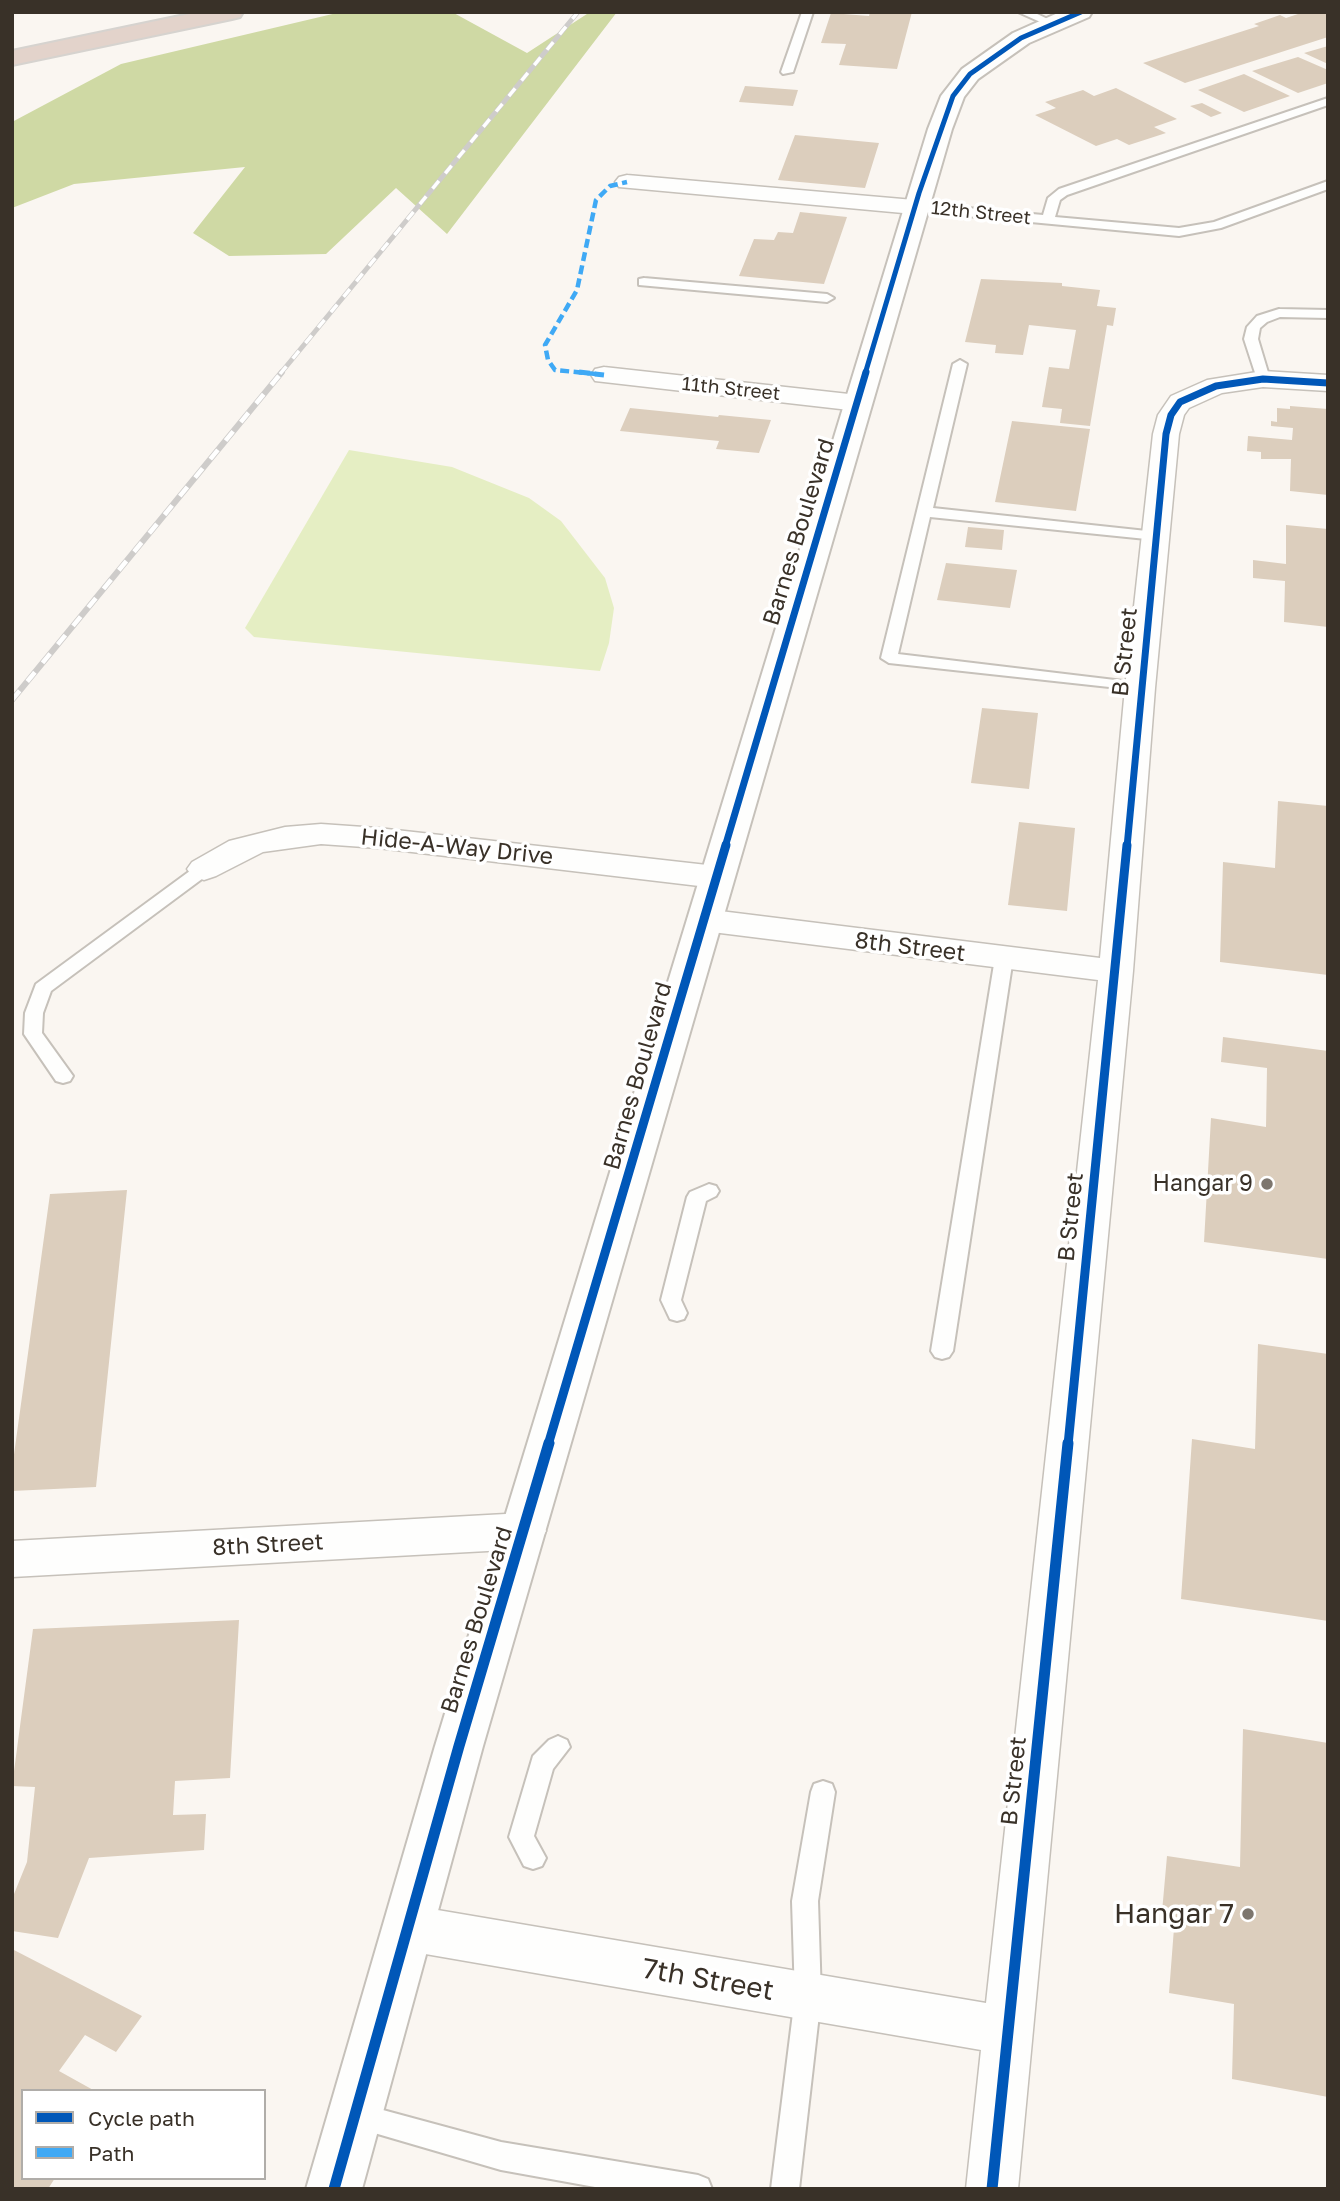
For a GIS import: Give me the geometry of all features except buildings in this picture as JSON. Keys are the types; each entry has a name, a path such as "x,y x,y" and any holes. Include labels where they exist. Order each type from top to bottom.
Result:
{"highway":[{"path":"12,58 232,12"}],"street":[{"name":"Barnes Boulevard","path":"334,2189 716,877 915,207 947,110 960,84 986,61 1051,16"},
{"name":"12th Street","path":"627,182 915,207"},
{"name":"11th Street","path":"604,375 858,403"},
{"name":"B Street","path":"992,2189 1116,971 1140,688 1166,434 1171,415 1180,402 1216,386 1263,379 1328,383"},
{"name":"Hide-A-Way Drive","path":"204,869 241,848 256,843 321,834 378,838 716,877"},
{"name":"8th Street","path":"704,920 1116,971"},
{"name":"8th Street","path":"12,1559 524,1531"},
{"name":"7th Street","path":"408,1928 1007,2031"}],"lane":[{"path":"787,72 808,12"},
{"path":"1048,220 1054,198 1063,192 1328,101"},
{"name":"12th Street","path":"915,207 1179,232 1217,225 1328,185"},
{"path":"643,282 827,298"},
{"path":"1263,379 1251,339 1254,327 1262,318 1279,313 1328,314"},
{"path":"960,364 889,658 1140,688"},
{"path":"926,512 1156,536"},
{"path":"63,1076 33,1034 34,1013 43,989 204,869"},
{"path":"942,1351 1004,958"},
{"path":"677,1313 671,1300 694,1208 697,1198 709,1191"},
{"path":"533,1858 522,1837 542,1764 558,1747"},
{"path":"785,2189 808,1997 805,1901 823,1792"},
{"path":"354,2115 501,2156 643,2182 698,2189"}],"green space":[{"path":"341,12 452,12 527,53 590,12 617,12 447,234 396,188 326,254 229,256 193,233 245,167 74,184 12,208 12,122 121,64"},
{"path":"349,450 452,467 529,498 561,521 605,578 614,608 609,643 600,671 254,637 245,628"}],"railway":[{"path":"280,374 578,12"},
{"path":"12,700 282,372"}],"marked path":[{"path":"604,375 555,370 548,360 545,345 577,290 596,200 610,186 627,182"}],"cycle path":[{"path":"334,2189 459,1746 940,129 953,96 970,74 1021,38 1081,12"},
{"path":"992,2189 1116,971 1140,688 1166,434 1171,415 1180,402 1216,386 1263,379 1328,383"}],"place":[{"name":"Hangar 9","path":"1267,1184"},
{"name":"Hangar 7","path":"1248,1914"}]}
